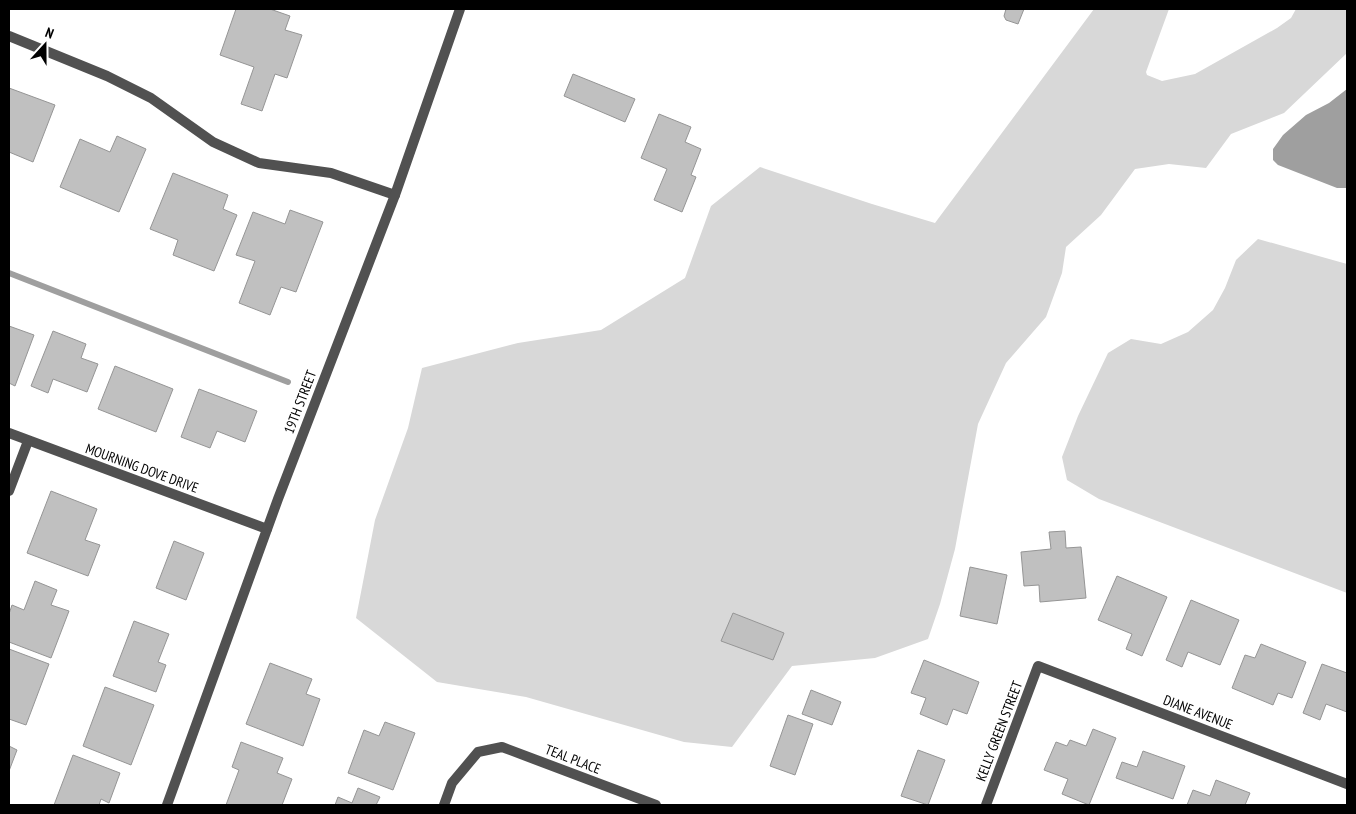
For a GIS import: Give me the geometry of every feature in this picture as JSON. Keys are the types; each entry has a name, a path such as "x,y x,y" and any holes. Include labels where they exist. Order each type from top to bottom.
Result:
{"street":[{"name":"19TH STREET","path":"168,805 267,529 395,195 460,9"},
{"path":"9,36 107,76 151,98 213,142 258,163 331,173 395,195"},
{"name":"MOURNING DOVE DRIVE","path":"9,433 267,529"},
{"path":"9,491 28,441"},
{"name":"DIANE AVENUE","path":"1038,666 1347,784"},
{"name":"KELLY GREEN STREET","path":"986,805 1038,666"},
{"name":"TEAL PLACE","path":"444,805 452,783 478,752 502,747 656,805"}],"shaded area":[{"path":"1094,9 1169,9 1146,72 1147,75 1162,81 1195,74 1277,28 1291,18 1296,9 1347,9 1347,53 1284,113 1231,134 1206,168 1169,164 1135,169 1101,215 1066,247 1062,273 1046,317 1006,363 978,424 955,549 928,639 875,658 792,666 732,747 684,742 526,697 437,682 356,618 375,520 408,428 422,368 518,343 601,330 685,278 711,206 760,167 935,223"},
{"path":"1347,89 1347,188 1337,188 1278,165 1273,160 1273,149 1283,135 1306,115 1329,103"},
{"path":"1258,239 1347,264 1347,593 1099,499 1067,480 1062,457 1078,416 1108,353 1131,339 1161,344 1188,332 1213,310 1225,288 1236,260"}],"building":[{"path":"236,9 270,9 290,16 285,30 302,35 287,78 275,74 262,111 241,104 254,67 220,55"},
{"path":"1006,9 1024,9 1018,24 1006,20 1004,16"},
{"path":"573,74 635,99 625,122 564,96"},
{"path":"9,88 55,105 33,162 9,152"},
{"path":"659,114 691,127 685,142 701,149 691,175 696,177 682,212 654,200 667,169 641,158"},
{"path":"117,136 146,149 119,212 60,187 80,139 110,152"},
{"path":"173,173 228,195 223,209 237,215 214,271 173,255 178,240 150,229"},
{"path":"290,210 323,222 296,292 281,287 270,315 239,303 255,261 236,255 253,212 285,224"},
{"path":"9,326 34,335 15,386 9,383"},
{"path":"53,331 86,344 81,358 98,364 87,392 53,379 48,393 31,386"},
{"path":"115,366 173,389 156,432 98,409"},
{"path":"199,389 257,411 245,442 217,431 210,448 181,437"},
{"path":"51,491 97,509 85,540 100,545 88,576 27,553"},
{"path":"1065,531 1066,548 1081,547 1086,598 1040,602 1039,585 1024,586 1021,552 1051,549 1049,532"},
{"path":"174,541 204,553 186,600 156,588"},
{"path":"970,567 1007,575 997,624 960,616"},
{"path":"1117,576 1167,597 1142,656 1126,649 1132,634 1098,620"},
{"path":"35,581 57,590 51,605 69,611 51,658 9,642 9,614 12,605 24,610"},
{"path":"1191,600 1239,620 1220,665 1188,652 1182,667 1166,660"},
{"path":"733,613 784,633 773,660 721,641"},
{"path":"134,621 169,634 158,662 166,665 156,692 113,676"},
{"path":"1261,644 1306,662 1292,698 1278,693 1273,705 1232,688 1245,655 1255,658"},
{"path":"9,649 49,664 26,725 9,719"},
{"path":"924,660 979,682 967,714 953,709 947,725 920,714 926,698 911,693"},
{"path":"270,663 312,679 306,694 320,699 303,746 246,724"},
{"path":"1322,664 1347,673 1347,712 1326,704 1320,720 1303,713"},
{"path":"105,687 154,705 131,765 83,746"},
{"path":"811,690 841,702 832,725 802,714"},
{"path":"788,715 813,724 795,775 770,766"},
{"path":"385,722 415,733 393,790 348,773 364,730 379,736"},
{"path":"1093,729 1116,738 1089,805 1062,794 1068,779 1044,770 1056,742 1067,746 1070,740 1086,746"},
{"path":"241,742 283,758 277,773 292,779 282,805 226,805 239,770 232,767"},
{"path":"9,746 17,750 9,771"},
{"path":"918,750 945,760 928,805 901,796"},
{"path":"1143,751 1185,766 1173,799 1116,778 1122,762 1137,767"},
{"path":"73,755 120,773 109,803 101,799 99,805 54,805"},
{"path":"1216,780 1250,793 1245,805 1187,805 1193,790 1210,796"},
{"path":"358,788 380,797 376,805 335,805 338,797 352,803"}],"waterway":[{"path":"9,273 288,382"}]}
